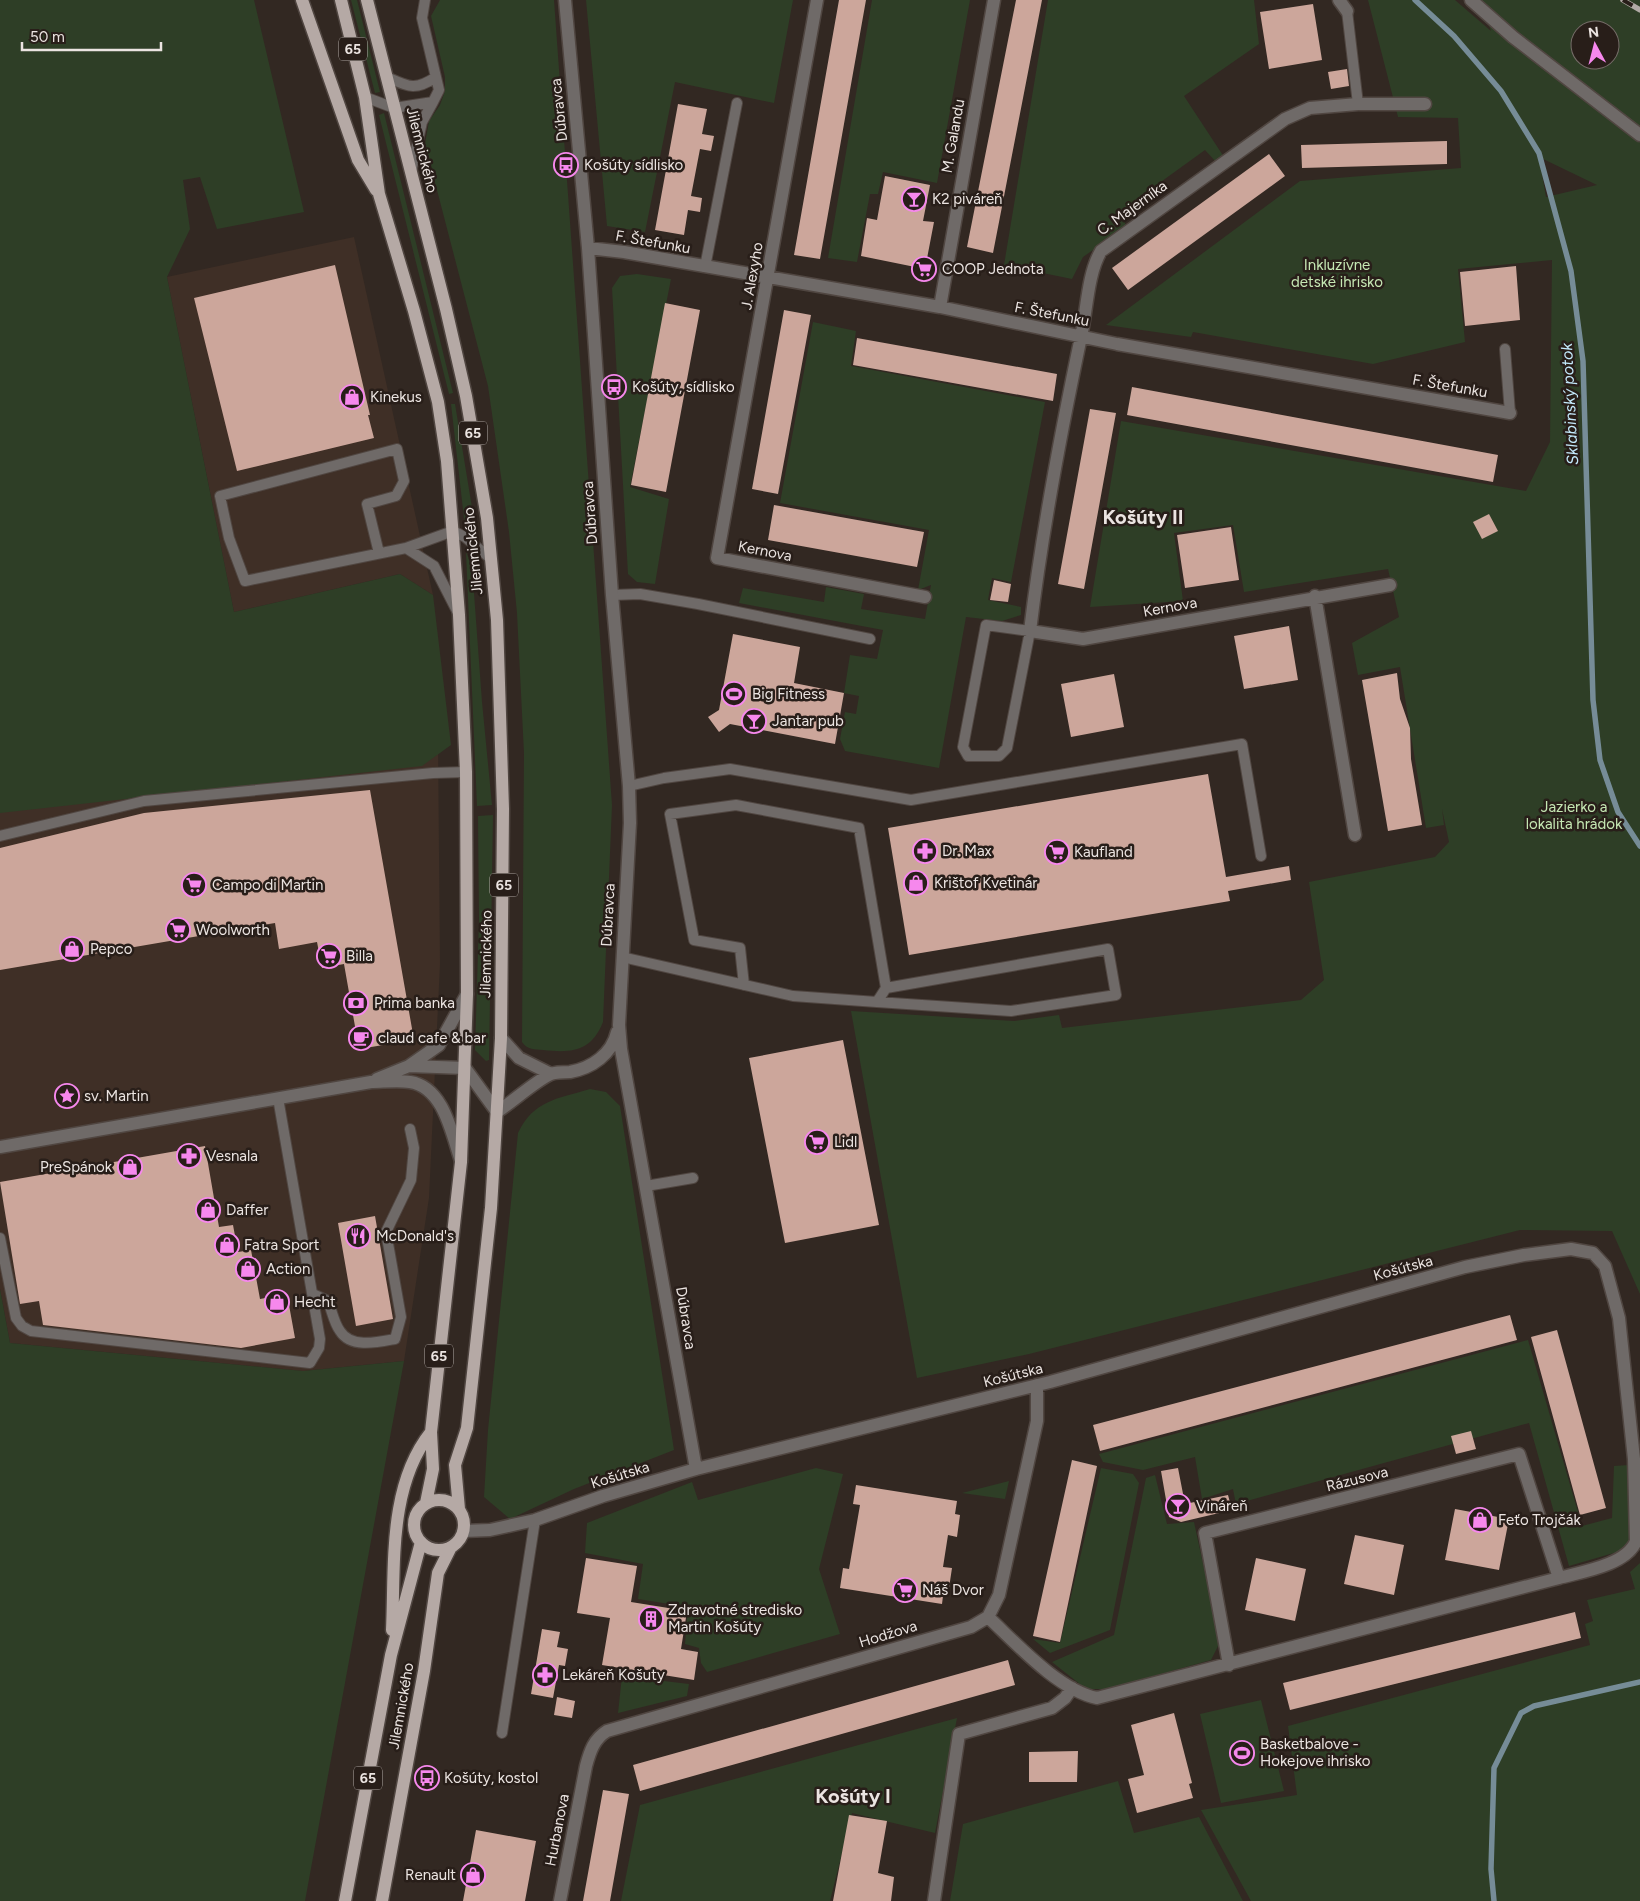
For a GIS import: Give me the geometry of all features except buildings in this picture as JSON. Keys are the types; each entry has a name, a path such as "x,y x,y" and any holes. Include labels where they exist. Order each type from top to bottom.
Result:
{"main road":[{"path":"302,0 358,160 379,194"},
{"name":"Jilemnického","path":"340,0 365,97 379,194 414,311 438,402 447,461 454,531 466,772 467,994 461,1162 431,1432 433,1469 426,1502 414,1518 415,1533 421,1542 391,1655 345,1901"},
{"name":"Jilemnického","path":"367,0 446,309 466,396 480,474 491,559 502,733 504,895 501,1038 491,1208 467,1428 456,1465 459,1509 464,1520 463,1531 461,1538 451,1547 438,1573 424,1671 382,1901"},
{"name":"Jilemnického","path":"391,1655 396,1515 417,1449 431,1432"},
{"path":"426,1502 440,1499 454,1504 459,1509"},
{"path":"421,1542 434,1549 451,1547"}],"street":[{"name":"Dúbravca","path":"565,0 588,248 612,596 629,786 630,824 619,1025 621,1050 696,1470"},
{"name":"J. Alexyho","path":"717,558 817,0"},
{"name":"M. Galandu","path":"940,308 994,0"},
{"path":"1339,0 1347,11"},
{"path":"1471,0 1513,37 1640,135"},
{"name":"C. Majerníka","path":"1030,631 1041,551 1072,374 1094,263 1100,251 1285,119 1310,108 1358,104 1425,104"},
{"name":"F. Štefunku","path":"588,248 624,252 940,308 1081,336 1510,413"},
{"name":"Kernova","path":"717,558 925,597"},
{"name":"Kernova","path":"1030,631 1083,639 1315,596 1390,585"},
{"path":"1315,596 1355,836"},
{"name":"Jilemnického","path":"370,1082 409,1066 439,1045 467,994"},
{"name":"Dúbravca","path":"497,1112 551,1074 573,1071 607,1054 615,1041 619,1025"},
{"path":"501,1038 519,1058 551,1074"},
{"name":"Jilemnického","path":"409,1066 464,1068"},
{"path":"464,1068 497,1112"},
{"name":"Jilemnického","path":"0,1147 370,1082 412,1082 426,1089 444,1108 461,1162"},
{"name":"Košútska","path":"463,1531 490,1530 535,1520 603,1496 696,1470 1037,1385 1466,1267 1524,1254 1571,1249 1587,1251 1601,1259 1605,1266 1617,1310 1634,1459 1637,1527 1636,1542 1633,1550 1622,1559 1558,1578"},
{"path":"1037,1385 1037,1421 1030,1458 999,1595 988,1617 1045,1668 1084,1695 1097,1698 1558,1578"},
{"name":"Rázusova","path":"1229,1665 1205,1533 1519,1454 1558,1578"},
{"name":"Hodžova","path":"586,1766 594,1743 599,1735 607,1731 970,1627 988,1617"},
{"path":"934,1901 959,1734 1052,1708 1072,1688"},
{"name":"Hurbanova","path":"560,1901 586,1766"}],"lane":[{"path":"411,173 422,122 439,90 422,18 425,0"},
{"path":"422,18 432,0"},
{"path":"1347,11 1358,104"},
{"path":"387,77 410,87 424,85 436,77"},
{"path":"365,97 394,108 433,102"},
{"path":"705,267 737,103"},
{"path":"1505,349 1510,413"},
{"path":"379,553 367,504 396,496 404,480 397,449 220,496 229,538 245,581 406,548 454,531 465,537 491,559"},
{"path":"406,548 434,566 459,614"},
{"path":"612,596 640,594 870,639"},
{"path":"986,625 1030,631 1007,748 1000,756 968,756 963,747 986,625"},
{"path":"629,786 664,778 730,769 911,800 1242,744 1260,856"},
{"path":"0,836 144,801 433,773 466,772"},
{"path":"744,985 740,948 694,940 670,814 736,805 859,828 886,988 877,1002"},
{"path":"622,957 793,996 1011,1011 1116,995 1108,949 886,988"},
{"path":"0,1238 16,1318 22,1326 31,1330 310,1363 319,1348 320,1339 278,1098"},
{"path":"313,1294 328,1301 340,1333 350,1339 370,1344 396,1338 401,1317 386,1232 411,1180 414,1148 410,1129"},
{"path":"646,1186 693,1178"},
{"path":"502,1732 535,1520"}],"shaded area":[{"path":"354,237 433,595 400,574 234,612 167,277"},
{"name":"Campo di Martin","path":"438,740 440,964 429,1198 404,1361 303,1371 10,1343 0,1289 0,806"}],"green space":[{"path":"0,0 254,0 304,212 217,229 200,177 183,180 190,229 167,277 234,612 400,574 433,595 451,745 422,766 0,813"},
{"path":"351,0 357,0 380,92 375,93"},
{"path":"440,0 554,0 612,805 603,1022 593,1039 586,1045 572,1050 534,1049 529,1048 522,1042 524,753 517,613 509,532 488,386 425,144 429,121 440,105 445,91 445,77 431,16"},
{"path":"586,0 793,0 774,103 675,82 645,232 607,226"},
{"path":"872,0 970,0 937,183 883,172 878,194 870,194 857,262 828,258"},
{"path":"1048,0 1254,0 1259,44 1184,96 1224,157 1216,162 1205,150 1122,210 1126,227 1083,257 1072,279 1004,265"},
{"path":"1368,0 1455,0 1491,31 1480,0 1640,0 1640,1294 1612,1231 1520,1230 1029,1354 917,1378 851,1011 1014,1021 1059,1015 1062,1028 1301,1000 1324,980 1309,882 1435,857 1449,842 1442,809 1444,825 1426,828 1400,667 1358,675 1352,643 1399,617 1388,569 1244,592 1233,525 1174,533 1183,601 1090,607 1121,421 1526,491 1550,442 1552,260 1458,269 1465,342 1373,364 1193,332 1191,337 1106,325 1300,181 1461,168 1458,118 1398,117","holes":["1539,157 1597,185 1546,197"]},
{"path":"384,113 453,393 449,394 379,115"},
{"path":"637,274 671,279 630,487 669,499 655,584 637,582 628,574 612,288 620,276"},
{"path":"813,322 856,331 851,366 1045,402 1011,582 992,578 988,600 1021,607 1021,615 1002,621 966,617 939,768 845,751 840,739 845,712 856,714 859,696 844,693 850,655 877,659 883,630 739,603 743,588 824,602 826,587 864,594 861,609 925,619 931,585 918,590 929,530 780,503"},
{"path":"451,404 455,404 477,538 465,527"},
{"path":"466,552 472,566 492,805 477,806"},
{"path":"493,815 489,1060 486,1061 475,1050 479,919 478,816"},
{"path":"590,1089 606,1092 620,1106 674,1450 574,1489 510,1519 484,1497 488,1430 518,1133 524,1122 539,1107 548,1102"},
{"path":"0,1289 10,1343 303,1371 404,1361 305,1901 0,1901"},
{"path":"1528,1340 1582,1526 1612,1518 1614,1466 1629,1465 1634,1539 1624,1550 1569,1566 1529,1423 1236,1504 1233,1489 1202,1499 1195,1457 1143,1470 1103,1462 1099,1454"},
{"path":"816,1468 843,1474 819,1569 840,1634 707,1672 701,1663 699,1648 685,1644 688,1607 638,1599 643,1564 585,1553 587,1523 692,1482 698,1500"},
{"path":"1101,1468 1133,1474 1139,1483 1110,1630 1050,1653 1033,1639 1060,1643"},
{"path":"1155,1475 1167,1524 1194,1522 1220,1642 1211,1660 1107,1689 1086,1689 1052,1662 1114,1635 1146,1478"},
{"path":"1009,1481 1005,1499 962,1493"},
{"path":"1640,1563 1640,1901 1251,1901 1201,1810 1297,1795 1288,1726 1590,1645 1585,1624 1593,1621 1587,1600 1635,1589 1630,1572"},
{"path":"622,1676 689,1684 687,1696 618,1713"},
{"name":"Basketbalove - Hokejove ihrisko","path":"1261,1700 1284,1791 1221,1803 1200,1714"},
{"path":"957,1718 935,1833 852,1813 830,1901 621,1901 640,1805"},
{"path":"1118,1781 1134,1833 1199,1817 1243,1901 950,1901 963,1824"}],"waterway":[{"name":"Sklabinský potok","path":"1415,0 1454,36 1501,91 1539,153 1571,271 1583,361 1593,700 1600,760 1618,812 1640,846"},
{"path":"1494,1901 1491,1869 1494,1768 1521,1713 1534,1706 1640,1682"}],"railway":[{"path":"1623,0 1640,10"}],"place":[{"name":"Košúty sídlisko","path":"566,165"},
{"name":"K2 piváreň","path":"914,199"},
{"name":"COOP Jednota","path":"924,269"},
{"name":"Košúty, sídlisko","path":"614,387"},
{"name":"Kinekus","path":"352,397"},
{"name":"Big Fitness","path":"734,694"},
{"name":"Jantar pub","path":"754,721"},
{"name":"Dr. Max","path":"925,851"},
{"name":"Kaufland","path":"1057,852"},
{"name":"Krištof Kvetinár","path":"916,883"},
{"name":"Campo di Martin","path":"194,885"},
{"name":"Woolworth","path":"178,930"},
{"name":"Pepco","path":"72,949"},
{"name":"Billa","path":"329,956"},
{"name":"Prima banka","path":"356,1003"},
{"name":"claud cafe & bar","path":"361,1038"},
{"name":"sv. Martin","path":"67,1096"},
{"name":"Lidl","path":"817,1142"},
{"name":"Vesnala","path":"189,1156"},
{"name":"PreSpánok","path":"130,1167"},
{"name":"Daffer","path":"208,1210"},
{"name":"McDonald's","path":"358,1236"},
{"name":"Fatra Sport","path":"227,1245"},
{"name":"Action","path":"248,1269"},
{"name":"Hecht","path":"277,1302"},
{"name":"Vináreň","path":"1178,1506"},
{"name":"Feťo Trojčák","path":"1480,1520"},
{"name":"Náš Dvor","path":"905,1590"},
{"name":"Zdravotné stredisko Martin Košúty","path":"651,1619"},
{"name":"Lekáreň Košuty","path":"545,1675"},
{"name":"Basketbalove - Hokejove ihrisko","path":"1242,1753"},
{"name":"Košúty, kostol","path":"427,1778"},
{"name":"Renault","path":"473,1875"}],"district":[{"name":"Košúty II","path":"1143,517"},
{"name":"Košúty I","path":"853,1796"}],"park label":[{"name":"Inkluzívne detské ihrisko","path":"1337,274"},
{"name":"Jazierko a lokalita hrádok","path":"1574,816"}]}
